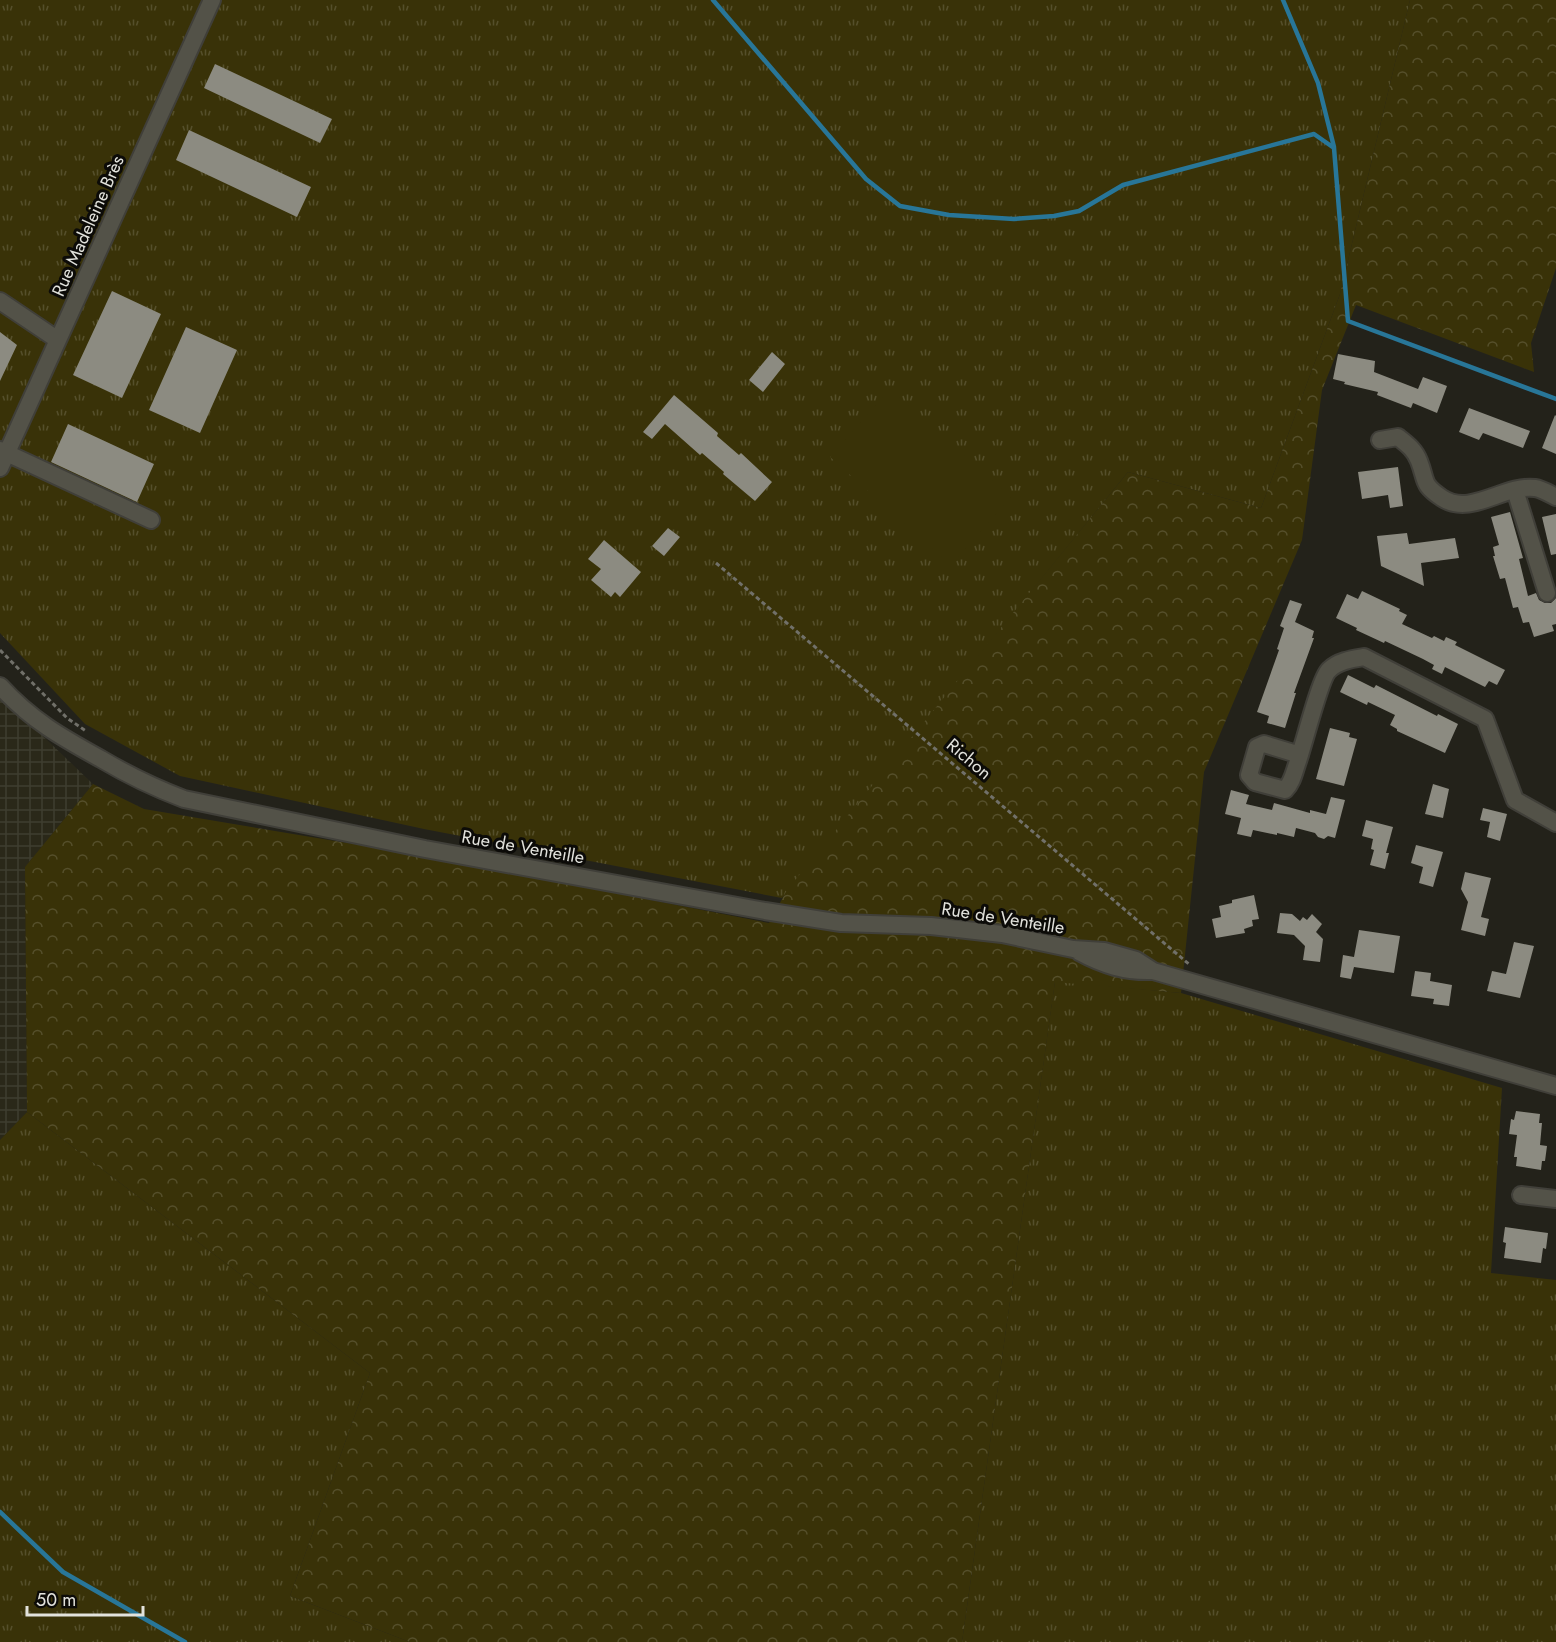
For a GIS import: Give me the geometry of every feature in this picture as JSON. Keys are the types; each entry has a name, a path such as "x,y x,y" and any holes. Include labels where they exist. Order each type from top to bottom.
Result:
{"street":[{"name":"Rue Madeleine Brès","path":"2,457 212,0"},
{"path":"0,302 57,340"},
{"path":"1380,440 1398,437 1413,449 1419,461 1425,485 1443,499 1456,505 1490,499 1515,490 1535,488 1556,497"},
{"path":"2,457 151,520"},
{"path":"1515,490 1547,593"},
{"path":"1300,755 1328,671 1345,661 1364,657 1485,719 1515,800 1556,823"},
{"name":"Rue de Venteille","path":"0,686 21,708 54,733 155,789 184,799 425,849 765,911 841,923 931,926 1002,934 1073,949 1108,965 1132,971 1153,971 1556,1086"},
{"path":"1521,1195 1556,1199"}],"path":[{"name":"Richon","path":"716,562 1190,963 1192,982"},
{"path":"0,650 67,718 86,731"}],"shaded area":[{"path":"0,695 93,784 25,867 27,1112 0,1140"}],"green space":[{"path":"0,0 1410,0 1340,294 1261,508 1128,472 782,898 424,829 180,776 85,724 0,633"},
{"path":"1410,0 1556,0 1556,268 1531,343 1534,372 1356,305 1322,390 1302,540 1204,772 1181,993 1055,982 962,1642 410,1642 290,1596 370,1373 27,1112 25,867 93,784 144,809 419,855 769,923 787,890 1128,472 1261,508 1340,294"},
{"path":"890,389 1011,497 951,565 830,457"},
{"path":"1055,981 1181,993 1502,1088 1491,1273 1556,1280 1556,1642 962,1642"},
{"path":"27,1112 370,1373 290,1596 410,1642 0,1642 0,1140"}],"building":[{"path":"215,64 332,119 320,143 204,88"},
{"path":"189,130 311,187 297,217 176,160"},
{"path":"112,291 161,314 122,398 73,375"},
{"path":"186,327 237,350 200,433 149,410"},
{"path":"0,332 17,345 0,381"},
{"path":"772,352 785,364 763,392 749,380"},
{"path":"1338,354 1375,361 1374,372 1418,389 1423,377 1447,386 1437,413 1413,403 1411,408 1377,395 1378,392 1333,379"},
{"path":"674,395 718,433 717,436 739,455 741,453 772,482 755,501 702,453 700,455 665,424 652,439 643,432"},
{"path":"1469,408 1530,431 1523,448 1483,433 1479,440 1459,432"},
{"path":"1556,416 1556,454 1542,448"},
{"path":"68,424 154,464 137,502 51,462"},
{"path":"1398,467 1403,506 1390,508 1388,495 1362,499 1358,472"},
{"path":"1510,512 1523,558 1519,559 1528,596 1536,593 1539,600 1545,603 1551,603 1556,598 1556,624 1552,625 1554,631 1534,637 1529,622 1523,623 1518,607 1513,608 1505,578 1500,579 1493,556 1495,556 1493,547 1499,545 1491,517"},
{"path":"1556,514 1556,554 1551,555 1542,517"},
{"path":"668,528 680,537 664,556 652,546"},
{"path":"1407,533 1409,544 1455,538 1459,558 1421,563 1424,586 1381,566 1377,536"},
{"path":"604,540 641,572 620,597 615,592 611,597 591,580 601,569 588,559"},
{"path":"1362,591 1400,609 1399,611 1407,615 1402,624 1432,638 1434,636 1444,641 1446,637 1457,642 1455,645 1505,670 1497,685 1489,681 1485,687 1445,667 1442,674 1432,669 1434,665 1423,659 1356,630 1357,628 1336,618 1347,594 1358,599"},
{"path":"1290,600 1302,604 1295,622 1314,631 1312,638 1314,638 1294,693 1296,693 1285,728 1267,723 1269,716 1257,712 1279,650 1277,649 1284,628 1280,626"},
{"path":"1348,675 1374,688 1376,685 1458,724 1445,753 1397,731 1390,725 1395,715 1340,692"},
{"path":"1330,728 1350,733 1349,737 1357,739 1344,786 1316,779"},
{"path":"1433,784 1449,789 1443,818 1425,814"},
{"path":"1231,790 1249,795 1246,804 1272,810 1274,803 1310,813 1310,810 1326,814 1331,797 1345,800 1335,838 1328,836 1324,839 1315,833 1296,828 1294,837 1253,830 1251,837 1237,834 1241,818 1225,814"},
{"path":"1483,808 1507,814 1500,841 1487,837 1490,822 1480,820"},
{"path":"1366,820 1393,827 1386,853 1389,853 1385,869 1370,865 1374,850 1371,849 1373,839 1362,836"},
{"path":"1416,845 1443,852 1433,887 1419,883 1423,867 1411,863"},
{"path":"1465,872 1491,878 1481,917 1489,919 1485,936 1461,930 1468,902 1461,889"},
{"path":"1254,895 1259,919 1252,920 1253,926 1244,929 1245,933 1216,938 1212,919 1221,917 1219,906 1232,903 1232,900"},
{"path":"1280,913 1292,914 1300,921 1303,917 1307,920 1312,914 1322,924 1316,932 1323,939 1320,962 1303,960 1305,946 1294,935 1277,933"},
{"path":"1359,930 1400,936 1394,973 1354,967 1351,979 1340,977 1343,955 1354,957"},
{"path":"1514,942 1534,946 1520,998 1487,991 1492,971 1506,974"},
{"path":"1415,971 1431,973 1430,981 1452,985 1449,1006 1433,1004 1434,999 1411,996"},
{"path":"1516,1111 1540,1114 1539,1123 1542,1123 1540,1145 1547,1146 1541,1170 1516,1166 1517,1157 1514,1157 1517,1135 1509,1134 1511,1119 1514,1120"},
{"path":"1505,1227 1548,1233 1541,1263 1504,1258"}],"waterway":[{"path":"713,0 866,179 900,206 949,215 1014,219 1054,216 1079,211 1123,185 1314,134 1334,148 1348,321 1556,399"},
{"path":"1283,0 1318,83 1334,147"},
{"path":"0,1512 63,1572 185,1642"}]}
